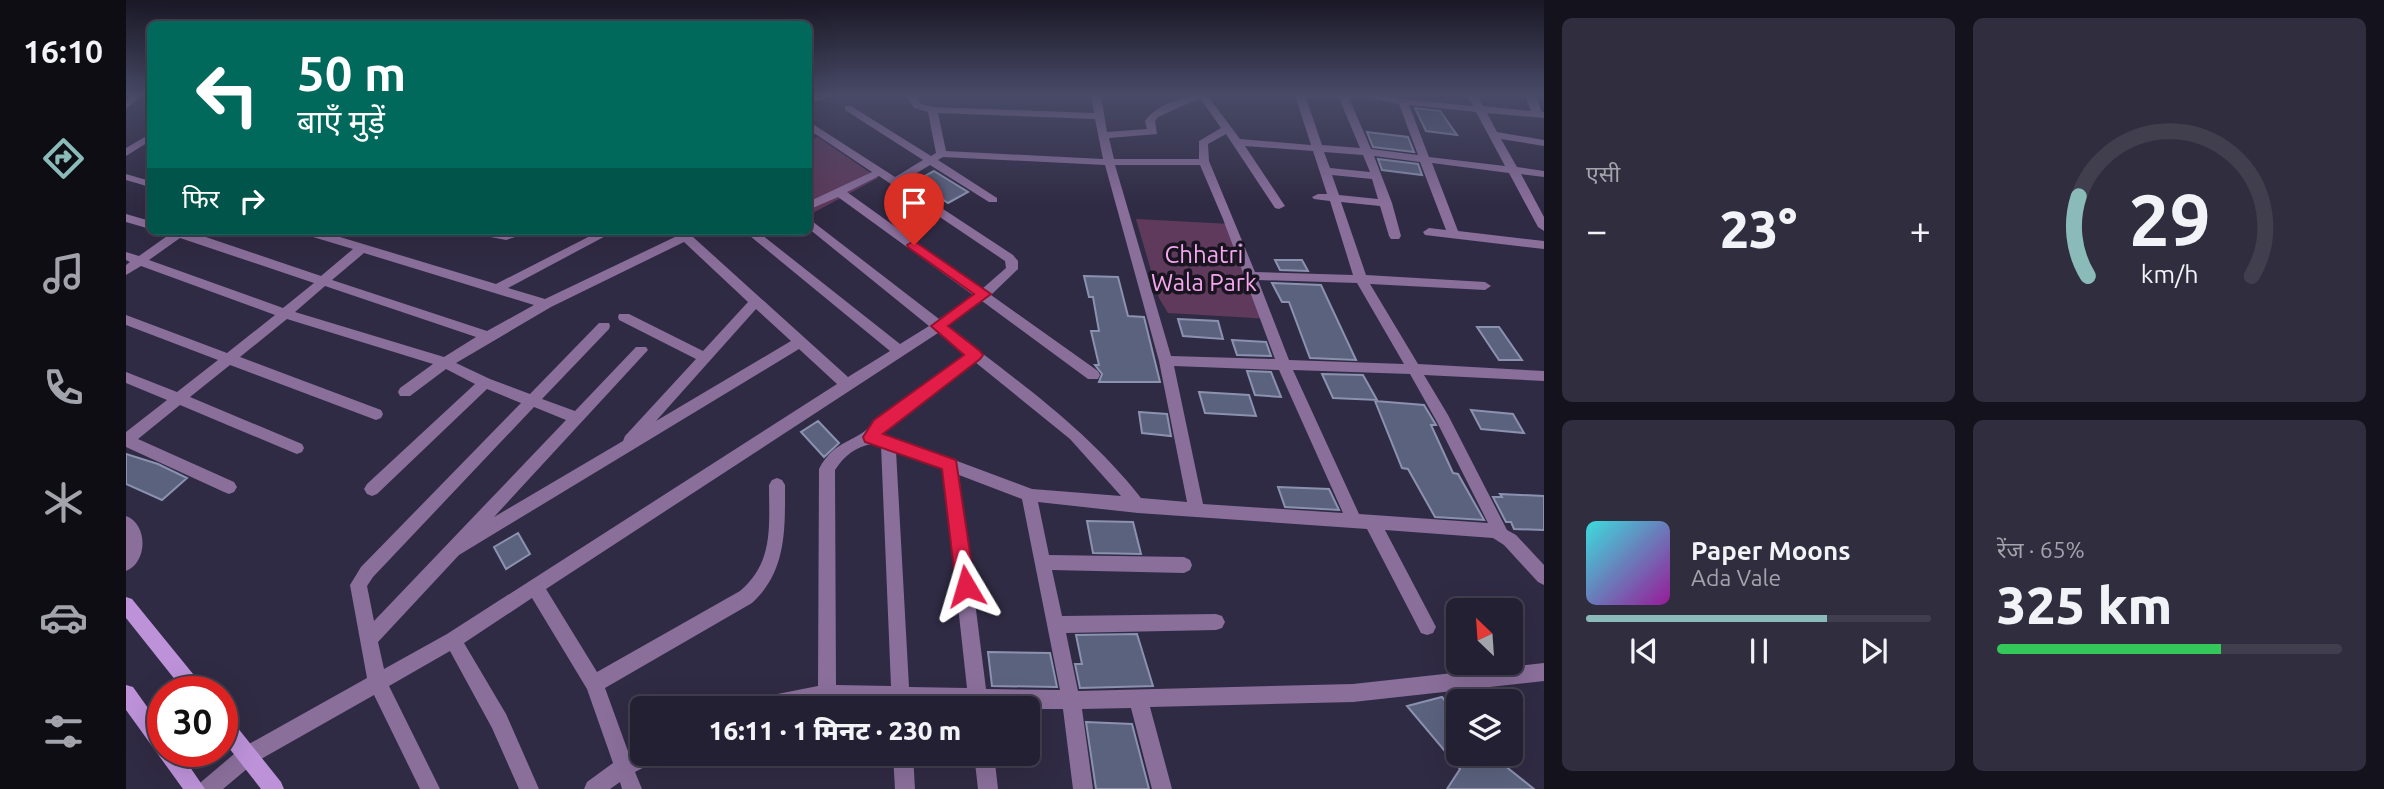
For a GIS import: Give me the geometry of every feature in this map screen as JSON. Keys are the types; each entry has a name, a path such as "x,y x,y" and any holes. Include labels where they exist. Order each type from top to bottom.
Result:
{"main road":[{"path":"126,605 184,676"},
{"path":"126,694 147,723"},
{"path":"238,744 274,789"},
{"path":"179,767 195,789"}],"street":[{"path":"208,789 247,755 453,640 900,351 984,294 1012,269 1012,261 820,132"},
{"path":"884,132 993,200"},
{"path":"937,132 941,154"},
{"path":"1103,132 1109,162 1166,361 1196,510"},
{"path":"1104,135 1153,132"},
{"path":"1223,132 1203,142 1204,161 1284,365 1354,521"},
{"path":"1228,132 1279,206"},
{"path":"1313,132 1361,279 1443,419 1501,533 1544,577"},
{"path":"1358,132 1377,176 1395,236"},
{"path":"1416,132 1453,234"},
{"path":"1494,132 1544,227"},
{"path":"1496,135 1544,142"},
{"path":"126,153 147,139"},
{"path":"1236,142 1318,147 1544,174"},
{"path":"895,181 941,154 1109,162 1204,161"},
{"path":"1327,171 1377,176"},
{"path":"812,205 880,172"},
{"path":"126,177 147,183"},
{"path":"839,192 1093,375"},
{"path":"1318,197 1386,203"},
{"path":"126,218 147,224"},
{"path":"812,225 1075,435 1113,474 1138,506"},
{"path":"1429,232 1544,245"},
{"path":"126,271 173,235"},
{"path":"186,235 487,336"},
{"path":"320,235 545,304"},
{"path":"497,289 601,235"},
{"path":"405,391 443,362 487,336 683,235"},
{"path":"689,235 847,385"},
{"path":"755,235 900,351"},
{"path":"229,487 126,440 285,314 362,248"},
{"path":"126,256 285,314 443,362 485,383 578,417"},
{"path":"1250,276 1485,286"},
{"path":"621,450 756,301"},
{"path":"624,317 704,357"},
{"path":"126,320 376,414"},
{"path":"430,789 377,682 359,592 360,580 604,326"},
{"path":"453,550 800,342"},
{"path":"369,639 641,349"},
{"path":"900,696 880,425 975,355"},
{"path":"1166,361 1544,376"},
{"path":"126,377 297,448"},
{"path":"372,489 485,383"},
{"path":"827,694 827,469 835,458 858,441 879,440 1030,495 1138,506 1501,533"},
{"path":"950,465 977,696"},
{"path":"594,684 746,597 765,580 773,565 777,485"},
{"path":"1030,495 1072,700 1083,789"},
{"path":"1372,522 1427,627"},
{"path":"126,523 131,526 136,536 131,557 126,563"},
{"path":"1044,562 1184,565"},
{"path":"534,586 594,684 632,789"},
{"path":"1055,625 1216,622"},
{"path":"453,640 499,720 529,789"},
{"path":"1040,701 1353,693 1544,672"},
{"path":"816,696 845,696"},
{"path":"1138,699 1162,789"},
{"path":"594,789 630,764"},
{"path":"904,766 905,789"},
{"path":"985,766 988,789"}],"green space":[{"path":"818,137 878,178 812,213 812,140"},
{"name":"Chhatri Wala Park","path":"1136,219 1231,224 1271,319 1168,313 1159,298"}],"building":[{"path":"1367,132 1408,137 1414,152 1373,147"},
{"path":"1432,132 1455,132 1457,135"},
{"path":"1378,159 1418,164 1422,175 1382,170"},
{"path":"934,171 968,192 948,203 931,192 936,190 919,179"},
{"path":"1275,260 1302,260 1308,271 1280,270"},
{"path":"1084,276 1118,277 1128,316 1144,317 1160,382 1099,382 1102,374 1095,365 1099,365 1091,331 1099,331 1093,297 1089,297"},
{"path":"1272,283 1321,285 1356,360 1310,358 1289,302 1282,302"},
{"path":"1178,319 1218,321 1223,339 1183,336"},
{"path":"1477,327 1499,327 1522,360 1499,360"},
{"path":"1232,340 1266,342 1271,356 1237,355"},
{"path":"1247,371 1271,372 1281,397 1255,395"},
{"path":"1322,374 1363,375 1377,400 1333,398"},
{"path":"1199,392 1249,395 1256,416 1205,413"},
{"path":"1375,401 1424,405 1436,425 1431,425 1453,473 1458,474 1484,520 1435,517 1408,469 1402,468"},
{"path":"1471,410 1513,414 1524,433 1481,429"},
{"path":"1139,412 1167,414 1171,436 1142,433"},
{"path":"818,421 839,443 824,457 801,432"},
{"path":"126,454 158,464 187,478 162,500 126,484"},
{"path":"1278,487 1329,489 1339,510 1285,507"},
{"path":"1500,494 1544,496 1544,530 1514,529 1511,522 1506,522 1493,497 1502,497"},
{"path":"1087,521 1133,522 1141,554 1093,553"},
{"path":"518,533 530,554 506,569 494,547"},
{"path":"1137,634 1153,686 1080,688 1075,664 1082,664 1076,635"},
{"path":"988,652 1050,653 1057,687 992,686"},
{"path":"1442,697 1446,702 1446,752 1407,706"},
{"path":"1086,722 1132,724 1149,789 1096,789"},
{"path":"1457,766 1505,766 1534,789 1447,789 1460,769"}],"route":[{"path":"914,245 984,294 938,326 975,355 880,425 871,437 950,465 966,586"}]}
